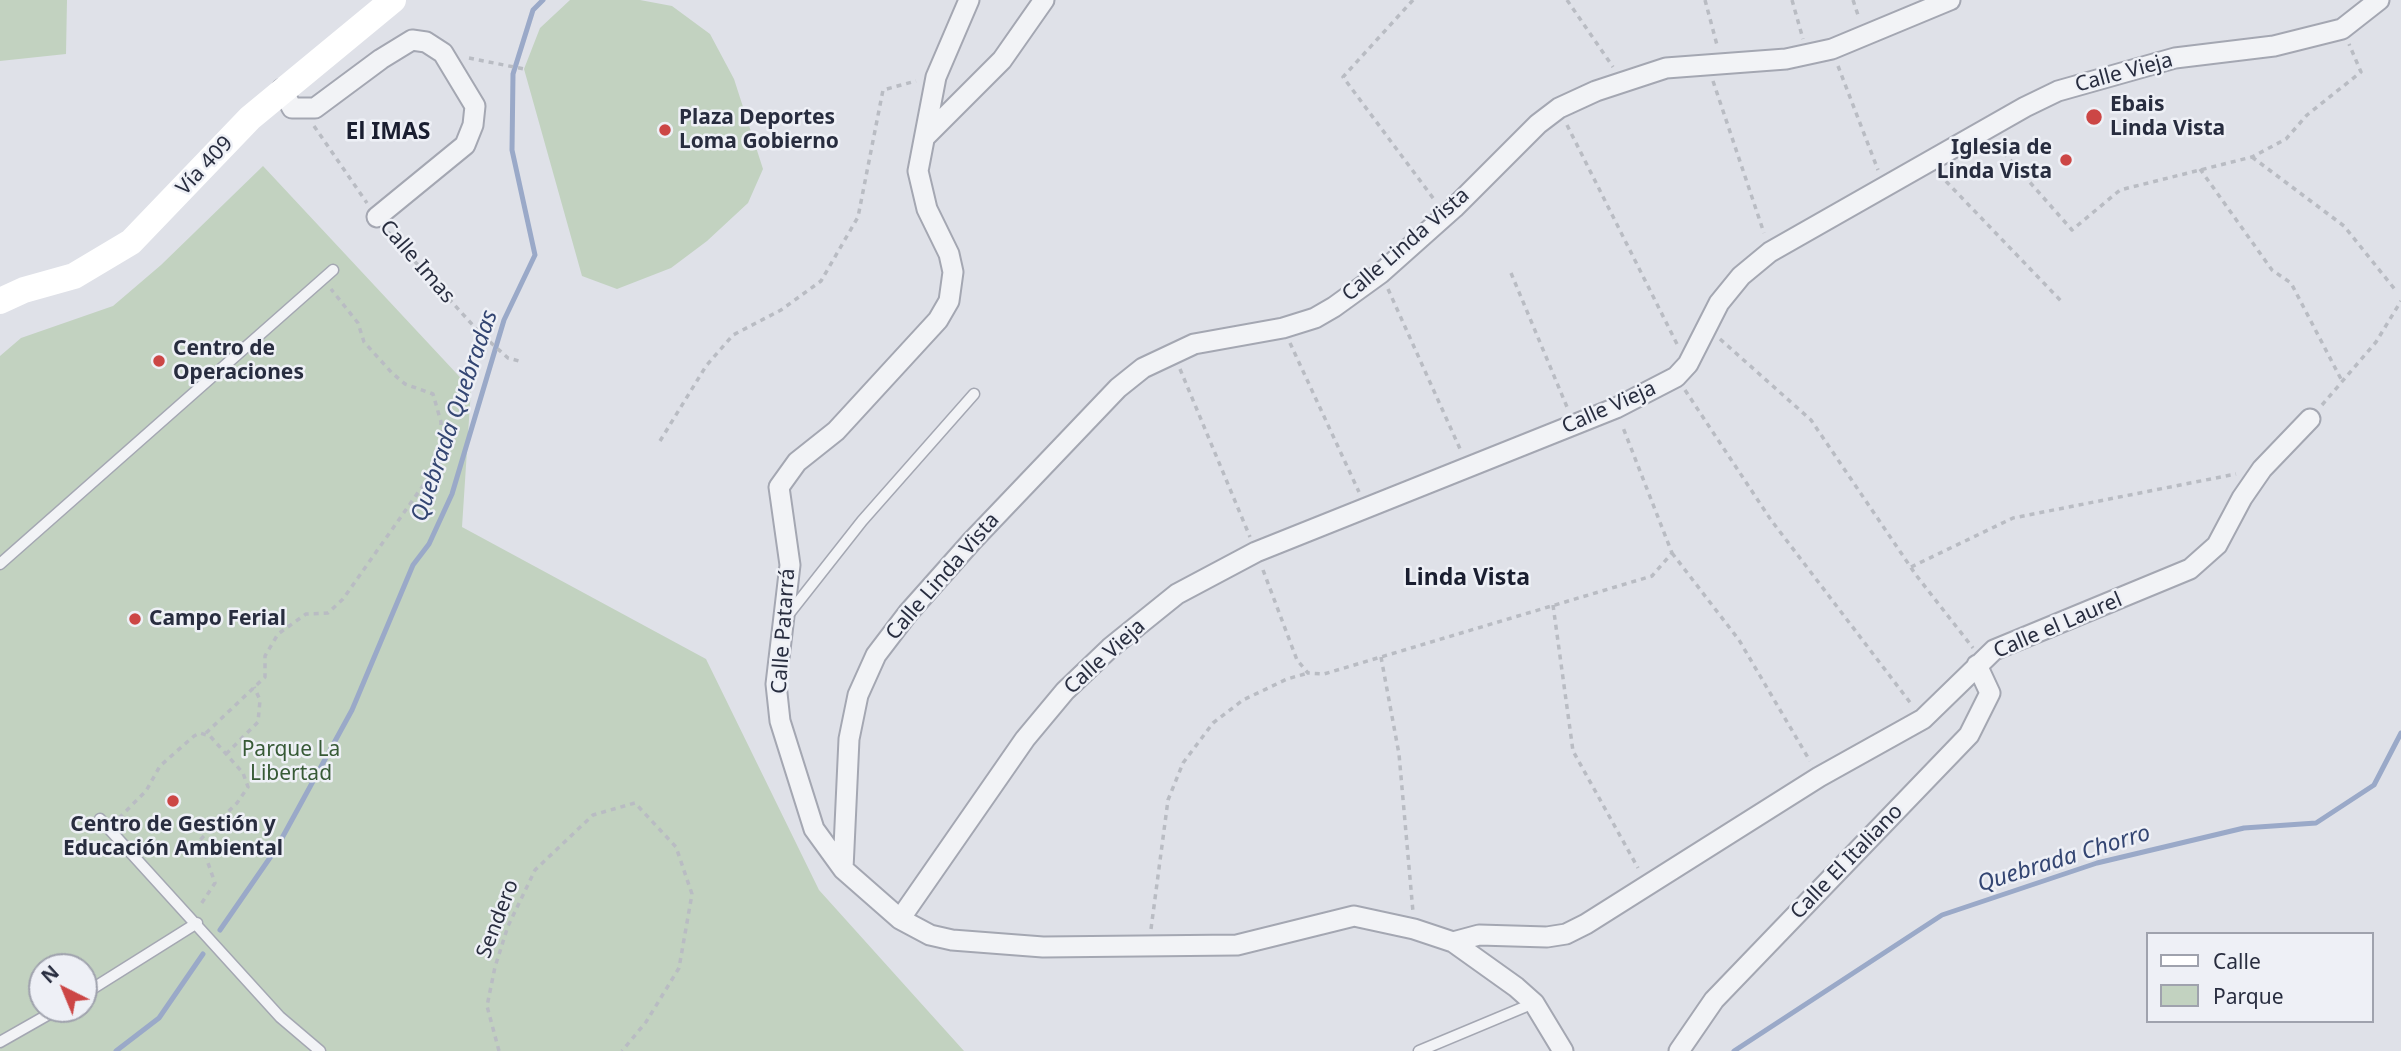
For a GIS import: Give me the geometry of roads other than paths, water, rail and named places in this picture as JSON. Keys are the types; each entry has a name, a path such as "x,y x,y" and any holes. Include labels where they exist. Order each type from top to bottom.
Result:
{"street":[{"name":"Vía 409","path":"0,301 24,290 74,276 131,242 250,118 393,0"},
{"name":"Calle Patarrá","path":"969,0 936,77 918,171 927,209 949,254 953,272 949,301 938,320 836,431 786,475 779,487 790,565 776,684 780,721 814,829 844,869 900,919 930,935 990,945 1246,943 1354,916 1414,929 1453,942 1497,972 1534,1003 1563,1051"},
{"path":"924,138 1002,60 1044,0"},
{"name":"Calle Linda Vista","path":"844,869 849,739 858,695 876,655 908,613 972,541 1118,388 1143,368 1173,351 1214,339 1283,328 1315,318 1381,273 1446,215 1538,124 1559,108 1622,80 1666,68 1715,65 1832,49 1950,0"},
{"name":"Calle Vieja","path":"900,919 1025,739 1065,691 1110,648 1177,594 1256,552 1616,408 1682,370 1720,303 1741,276 1770,252 2058,91 2175,58 2274,46 2342,29 2379,0"},
{"name":"Calle Imas","path":"282,89 292,108 315,108 381,59 412,40 426,42 443,53 475,106 473,125 465,145 377,217"},
{"name":"Calle el Laurel","path":"1453,942 1479,935 1547,937 1566,934 1819,777 1923,719 1994,650 2190,569 2217,545 2242,498 2262,469 2310,419"},
{"name":"Calle El Italiano","path":"1679,1051 1714,1000 1969,735 1990,693 1980,663"}],"lane":[{"path":"0,564 333,270"},
{"path":"783,620 862,521 974,394"},
{"path":"100,819 194,919 280,1017 320,1051"},
{"path":"98,984 194,919"},
{"path":"1419,1051 1534,1003"},
{"path":"0,1042 33,1023"}],"waterway":[{"name":"Quebrada Quebradas","path":"220,930 276,849 352,710 413,565 429,544 452,494 504,320 535,255 512,150 513,74 533,10 543,0"},
{"name":"Quebrada Chorro","path":"1734,1051 1942,915 2097,863 2244,828 2316,823 2374,785 2401,733"},
{"name":"Quebrada Quebradas","path":"116,1051 159,1018 203,954"}],"place":[{"name":"Ebais Linda Vista","path":"2094,117"},
{"name":"Plaza Deportes Loma Gobierno","path":"665,130"},
{"name":"Iglesia de Linda Vista","path":"2066,160"},
{"name":"Centro de Operaciones","path":"159,361"},
{"name":"Campo Ferial","path":"135,619"},
{"name":"Centro de Gestión y Educación Ambiental","path":"173,801"}],"district":[{"name":"El IMAS","path":"388,132"},
{"name":"Linda Vista","path":"1467,578"}],"park label":[{"name":"Parque La Libertad","path":"291,762"}]}
